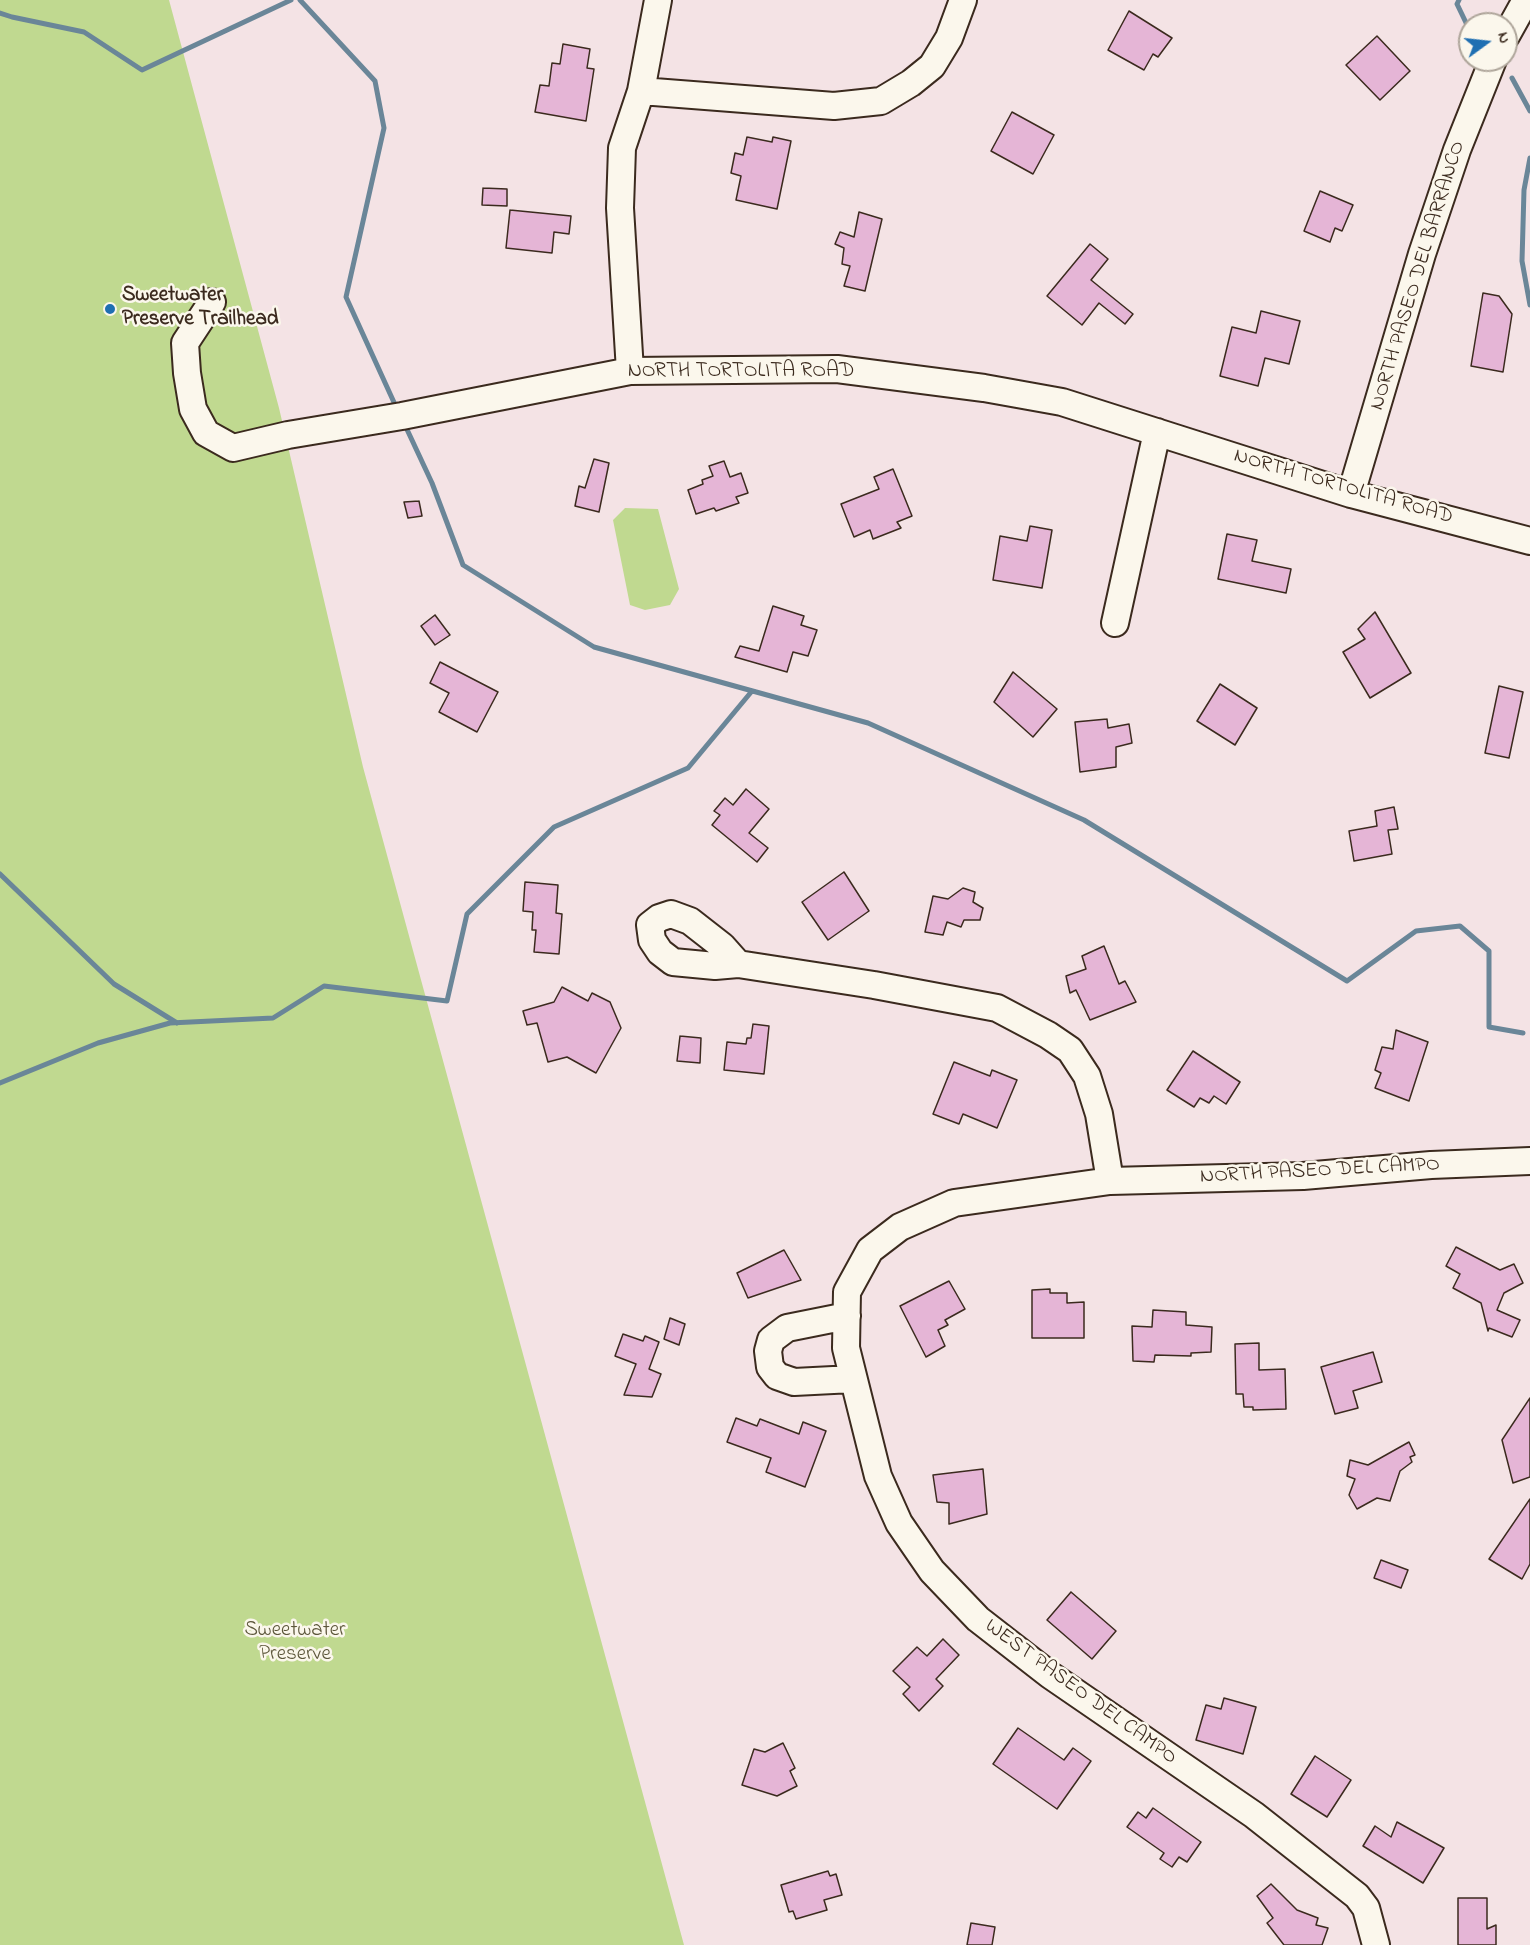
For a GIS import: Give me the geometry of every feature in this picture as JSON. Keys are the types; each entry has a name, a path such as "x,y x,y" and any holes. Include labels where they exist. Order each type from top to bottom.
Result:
{"street":[{"path":"630,370 620,198 622,148 641,91 658,0"},
{"path":"641,91 834,106 881,101 911,83 932,66 949,38 963,0"},
{"name":"NORTH PASEO DEL BARRANCO","path":"1352,494 1433,223 1457,150 1488,72"},
{"name":"NORTH TORTOLITA ROAD","path":"212,302 185,343 187,373 193,409 206,433 233,448 288,435 402,416 630,370 837,369 984,388 1062,402 1352,494 1530,541"},
{"path":"1115,623 1156,432"},
{"path":"738,964 874,985 996,1008 1048,1035 1070,1050 1087,1076 1099,1114 1110,1181"},
{"name":"NORTH PASEO DEL CAMPO","path":"1110,1181 1302,1176 1431,1165 1530,1161"},
{"name":"WEST PASEO DEL CAMPO","path":"1110,1181 954,1203 900,1227 870,1250 847,1292 846,1348 878,1476 899,1523 932,1571 978,1619 1050,1675 1254,1815 1357,1896 1366,1908 1376,1945"},
{"path":"847,1316 787,1328 771,1340 768,1351 770,1367 777,1376 794,1382 854,1379"}],"green space":[{"name":"Sweetwater Preserve","path":"0,0 169,0 279,408 363,767 684,1945 0,1945"},
{"path":"625,508 658,509 679,589 670,605 645,610 630,605 613,520"}],"building":[{"path":"1129,11 1172,38 1158,57 1153,54 1144,70 1108,50"},
{"path":"1377,36 1410,71 1380,100 1346,65"},
{"path":"563,44 590,49 587,68 594,69 586,121 535,112 540,85 549,86 552,63 560,64"},
{"path":"1012,112 1054,135 1033,174 991,151"},
{"path":"747,137 772,142 773,137 791,141 777,209 736,200 741,176 731,173 735,153 743,155"},
{"path":"483,188 507,189 507,206 482,205"},
{"path":"1320,191 1353,205 1342,231 1335,228 1330,242 1304,231"},
{"path":"510,210 571,216 569,234 554,232 552,253 506,248"},
{"path":"859,212 882,219 865,291 844,286 850,266 842,264 844,248 835,244 840,232 854,237"},
{"path":"1090,244 1108,259 1091,280 1133,314 1125,324 1099,303 1082,325 1047,296"},
{"path":"1483,293 1499,296 1512,314 1503,372 1471,366"},
{"path":"1261,311 1300,321 1289,364 1265,358 1258,386 1220,376 1232,327 1256,333"},
{"path":"594,459 609,463 599,512 575,506 579,486 585,488"},
{"path":"724,461 730,477 741,473 748,493 736,497 739,503 716,511 714,508 696,514 688,490 703,484 702,480 713,476 709,466"},
{"path":"893,469 912,516 897,522 901,528 873,539 870,530 854,537 841,504 879,489 874,477"},
{"path":"419,501 422,516 408,518 404,502"},
{"path":"1030,526 1052,530 1042,588 993,580 1000,536 1027,541"},
{"path":"1227,534 1257,540 1252,561 1291,569 1286,593 1218,579"},
{"path":"773,606 804,616 801,625 817,630 808,656 793,652 787,672 735,657 740,646 759,651"},
{"path":"1375,612 1411,673 1370,698 1343,652 1365,639 1358,629"},
{"path":"435,615 450,635 435,645 421,626"},
{"path":"440,662 498,692 477,732 439,712 449,693 430,683"},
{"path":"1013,672 1057,709 1033,737 994,702"},
{"path":"1220,684 1257,708 1235,745 1197,721"},
{"path":"1499,686 1523,692 1509,758 1485,753"},
{"path":"1107,719 1108,728 1129,724 1132,743 1116,747 1116,767 1080,772 1075,722"},
{"path":"746,789 769,809 749,833 768,848 757,862 712,825 720,815 714,811 725,798 733,805"},
{"path":"1394,807 1398,829 1388,830 1392,854 1354,861 1349,831 1377,826 1375,811"},
{"path":"844,872 869,911 828,940 802,902"},
{"path":"525,882 558,885 556,913 562,914 559,954 534,952 536,930 532,930 533,912 523,911"},
{"path":"963,888 975,892 973,902 983,908 980,920 964,920 961,927 947,922 943,935 925,932 933,896 948,899"},
{"path":"1104,946 1119,984 1125,981 1136,1002 1090,1020 1076,990 1070,993 1066,976 1086,969 1082,956"},
{"path":"562,987 588,1001 592,993 610,1002 621,1028 596,1073 567,1057 548,1062 537,1023 527,1025 523,1011 554,1002"},
{"path":"753,1024 769,1026 764,1074 724,1070 727,1042 746,1044 747,1038 751,1038"},
{"path":"1396,1030 1428,1042 1409,1101 1375,1088 1381,1073 1375,1070 1382,1047 1393,1049"},
{"path":"680,1036 701,1038 700,1063 677,1061"},
{"path":"1193,1051 1240,1082 1226,1104 1214,1096 1209,1103 1200,1098 1194,1107 1167,1090"},
{"path":"954,1062 990,1076 992,1070 1017,1080 997,1128 963,1114 959,1124 933,1114"},
{"path":"1456,1247 1500,1270 1514,1264 1523,1283 1504,1293 1497,1310 1520,1320 1512,1337 1489,1328 1488,1331 1481,1303 1453,1288 1460,1274 1446,1266"},
{"path":"784,1250 801,1280 748,1298 737,1273"},
{"path":"949,1281 965,1309 945,1320 948,1325 938,1330 945,1346 926,1357 900,1306"},
{"path":"1050,1289 1050,1293 1067,1293 1067,1303 1084,1302 1084,1338 1032,1338 1032,1290"},
{"path":"1153,1310 1186,1312 1186,1325 1212,1327 1211,1352 1191,1353 1191,1356 1155,1355 1154,1362 1133,1361 1132,1326 1152,1327"},
{"path":"670,1318 685,1324 679,1345 664,1339"},
{"path":"623,1334 643,1341 645,1336 659,1342 649,1369 661,1374 652,1397 624,1395 636,1364 615,1356"},
{"path":"1259,1343 1259,1370 1285,1369 1286,1409 1253,1410 1253,1407 1244,1407 1243,1394 1236,1394 1235,1344"},
{"path":"1373,1352 1382,1382 1353,1391 1358,1408 1335,1414 1321,1367"},
{"path":"1530,1398 1530,1477 1513,1483 1502,1440"},
{"path":"736,1418 757,1426 760,1419 799,1434 803,1422 826,1431 805,1487 766,1472 771,1458 727,1442"},
{"path":"1409,1442 1415,1455 1410,1457 1412,1462 1400,1471 1390,1501 1377,1498 1357,1509 1349,1495 1355,1479 1347,1476 1350,1460 1368,1465"},
{"path":"983,1469 987,1514 949,1524 949,1503 937,1502 933,1475"},
{"path":"1530,1499 1530,1564 1522,1579 1489,1559"},
{"path":"1381,1560 1408,1570 1401,1588 1374,1578"},
{"path":"1071,1592 1116,1631 1092,1659 1047,1620"},
{"path":"943,1639 959,1655 936,1679 943,1686 919,1711 903,1694 910,1687 893,1671 917,1647 927,1656"},
{"path":"1224,1698 1256,1707 1243,1754 1196,1740 1206,1705 1221,1709"},
{"path":"1018,1728 1064,1760 1073,1748 1091,1761 1057,1809 993,1764"},
{"path":"783,1743 795,1768 790,1771 797,1786 777,1796 742,1785 754,1749 765,1752"},
{"path":"1315,1756 1351,1780 1327,1817 1291,1794"},
{"path":"1153,1808 1201,1842 1187,1862 1179,1857 1172,1867 1160,1859 1164,1853 1127,1827 1138,1812 1146,1818"},
{"path":"1397,1822 1444,1848 1423,1883 1363,1846 1375,1826 1391,1837"},
{"path":"828,1871 830,1876 836,1874 842,1895 824,1900 827,1910 796,1919 793,1911 789,1912 781,1885"},
{"path":"1271,1884 1297,1910 1318,1918 1316,1925 1328,1928 1322,1945 1284,1945 1267,1923 1273,1918 1257,1896"},
{"path":"1458,1898 1487,1898 1487,1929 1496,1925 1496,1945 1458,1945"},
{"path":"971,1923 995,1927 992,1945 967,1945"}],"waterway":[{"path":"0,13 84,32 142,70 291,0"},
{"path":"300,0 375,81 384,128 346,297 397,409"},
{"path":"1459,0 1457,4 1461,12"},
{"path":"1512,78 1530,111"},
{"path":"1530,158 1524,190 1522,261 1530,305"},
{"path":"404,423 432,483 463,565 594,647 868,723 1084,820 1347,981 1416,931 1460,926 1489,951 1489,1027 1523,1033"},
{"path":"0,1083 98,1043 170,1023 273,1018 324,986 447,1001 467,914 554,827 688,768 752,691"},
{"path":"0,874 114,984 177,1023"}],"place":[{"name":"Sweetwater Preserve Trailhead","path":"110,309"}]}
